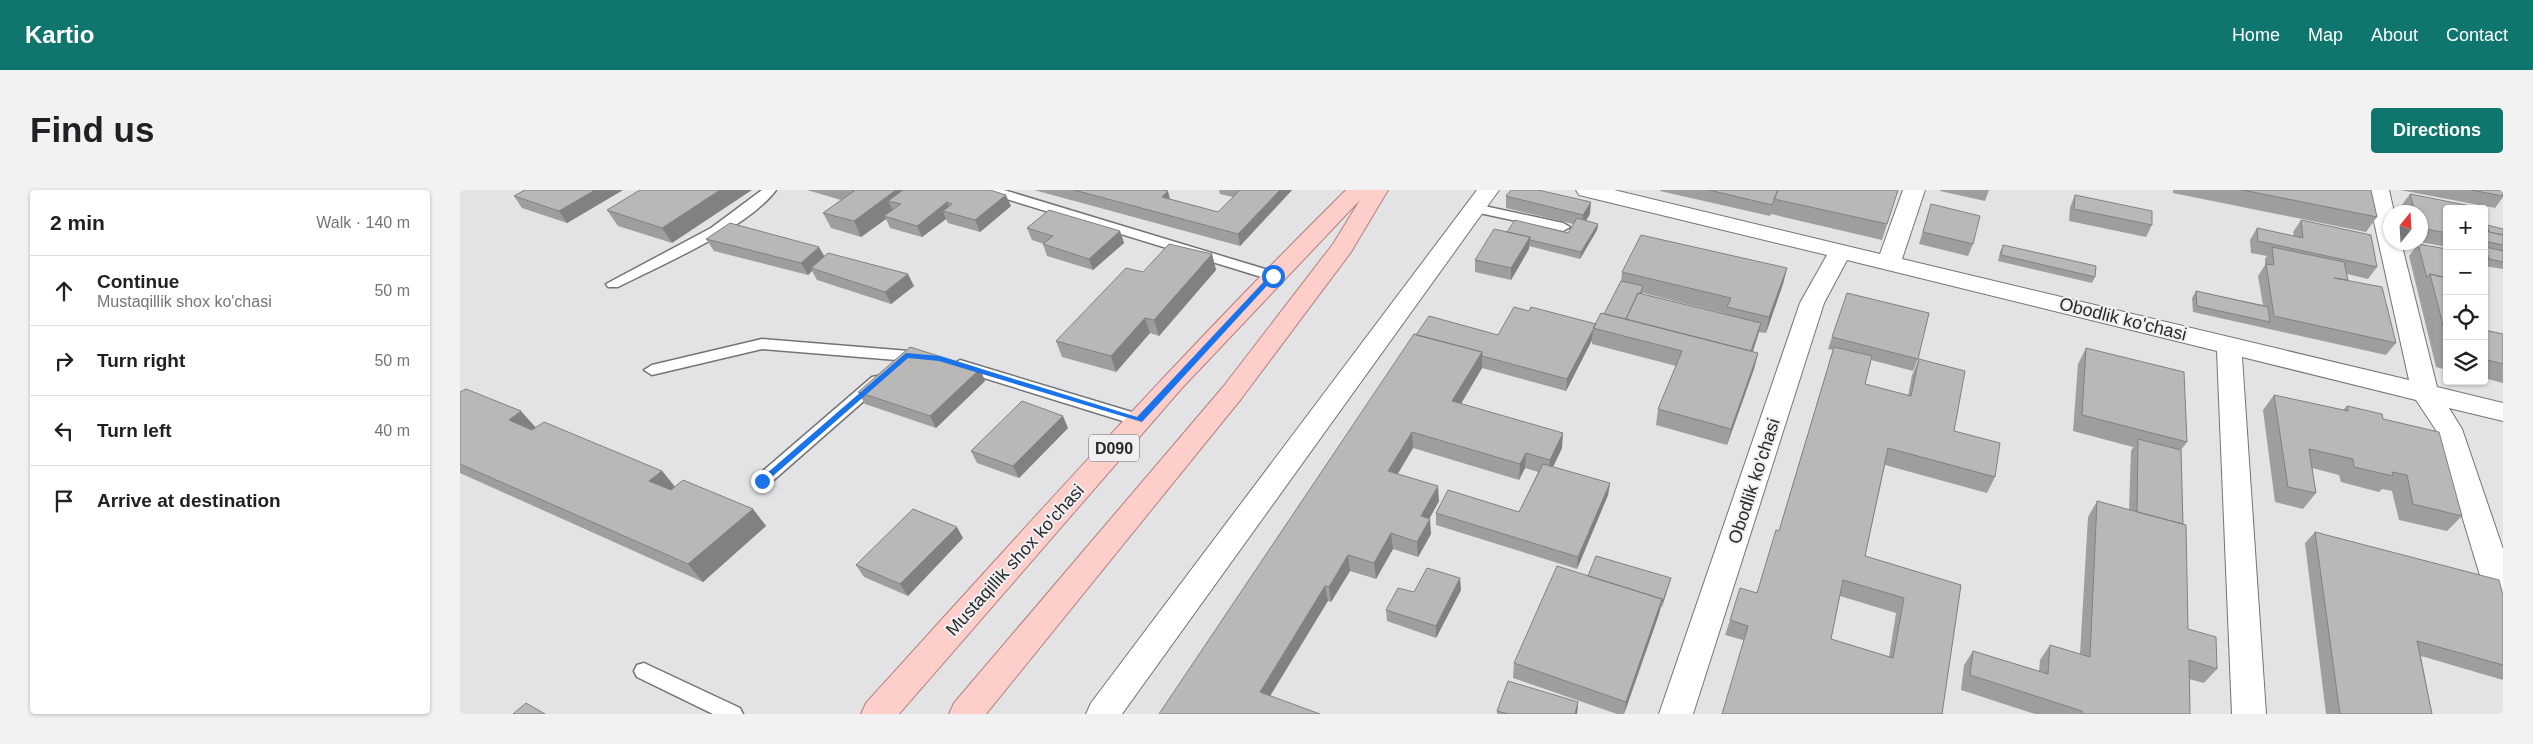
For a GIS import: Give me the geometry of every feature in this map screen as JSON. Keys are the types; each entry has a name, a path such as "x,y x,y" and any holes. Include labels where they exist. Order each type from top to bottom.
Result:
{"main road":[{"name":"Mustaqillik shox ko'chasi","path":"878,714 1139,420 1273,276 1358,190"},
{"path":"966,714 1232,394 1343,247 1377,190"}],"street":[{"name":"Obodlik ko'chasi","path":"1586,190 1890,262 2503,412"},
{"path":"1890,262 1914,190"},
{"path":"2378,190 2425,393 2449,429 2496,553 2503,602"},
{"path":"1102,714 1481,199"},
{"name":"Obodlik ko'chasi","path":"1676,714 1812,303 1841,251"},
{"path":"2229,345 2249,714"}],"lane":[{"path":"613,284 700,240 751,208 770,190"},
{"path":"991,190 1273,276"},
{"path":"1481,199 1563,227"},
{"path":"652,370 762,344 906,355 945,360 1139,420"},
{"path":"762,481 906,355"},
{"path":"644,671 733,714"}],"building":[{"path":"525,190 595,190 559,211 514,196"},
{"path":"640,190 720,190 662,228 607,210"},
{"path":"852,190 896,190 854,221 823,213 854,191"},
{"path":"903,190 990,190 1006,195 975,220 943,211 952,204 947,202 917,226 884,216 901,204 888,201"},
{"path":"1074,190 1163,190 1168,191 1162,197 1218,212 1240,190 1280,190 1238,234"},
{"path":"1511,190 1538,190 1591,202 1583,215 1506,196"},
{"path":"1709,190 1778,190 1772,205"},
{"path":"1778,190 1898,190 1887,224 1774,199"},
{"path":"2243,190 2371,190 2377,217"},
{"path":"2471,190 2502,190 2503,196"},
{"path":"2410,194 2466,205 2443,205 2443,232 2428,229 2428,205 2413,205"},
{"path":"2075,195 2152,211 2152,225 2074,209"},
{"path":"1931,204 1980,216 1973,244 1923,232"},
{"path":"1049,210 1120,231 1089,259 1043,244 1053,236 1027,228"},
{"path":"1577,218 1598,224 1581,252 1530,240 1530,237 1507,232 1515,220 1568,233"},
{"path":"2301,220 2371,235 2377,267 2258,241 2257,228 2303,238"},
{"path":"730,223 819,247 801,263 706,239"},
{"path":"2488,225 2503,229 2503,235 2489,232"},
{"path":"1494,229 1530,237 1511,268 1475,260"},
{"path":"2488,229 2489,232 2503,235 2503,245 2488,242"},
{"path":"1641,235 1787,268 1769,317 1727,307 1731,298 1622,272"},
{"path":"1169,244 1212,254 1154,320 1145,318 1111,356 1056,341 1126,268 1143,272"},
{"path":"2003,245 2096,266 2095,277 2001,255"},
{"path":"2428,246 2443,248 2443,277 2430,274 2427,278 2420,250 2428,250"},
{"path":"2272,247 2344,262 2348,280 2334,278 2382,287 2396,343 2274,316 2266,264 2274,265"},
{"path":"2488,248 2503,251 2503,262 2489,259"},
{"path":"828,253 908,274 885,292 811,268"},
{"path":"2430,274 2443,277 2443,325"},
{"path":"1621,281 1643,286 1626,319 1604,314"},
{"path":"2196,291 2268,307 2270,322 2197,306"},
{"path":"1638,293 1761,323 1751,351 1626,319"},
{"path":"1847,293 1929,313 1918,359 1832,337"},
{"path":"1514,307 1529,311 1531,307 1596,324 1567,379 1482,356 1482,352 1416,335 1429,316 1498,335"},
{"path":"1601,313 1758,353 1731,429 1658,409 1682,351 1593,328"},
{"path":"2488,331 2503,334 2503,364 2488,360"},
{"path":"1414,334 1482,352 1452,401 1563,433 1550,460 1526,453 1520,464 1412,432 1388,471 1438,486 1421,516 1430,519 1417,542 1391,533 1374,563 1348,555 1329,587 1325,586 1260,692 1320,714 1159,714"},
{"path":"910,347 980,369 930,416 858,392"},
{"path":"1834,347 1872,356 1865,384 1911,396 1919,359 1965,371 1954,431 2000,443 1995,477 1888,448 1865,556 1961,585 1942,714 1722,714 1748,626 1730,620 1740,588 1757,593 1776,530 1779,531","holes":["1843,580 1904,598 1893,658 1831,639"]},
{"path":"2086,348 2184,372 2187,442 2082,415"},
{"path":"466,389 521,411 509,420 532,430 544,422 662,471 649,481 671,490 683,480 753,509 688,564 460,464 460,392"},
{"path":"2274,395 2348,411 2347,406 2382,414 2383,419 2439,432 2462,516 2413,504 2407,475 2392,472 2393,476 2354,467 2353,459 2309,449 2316,493 2288,487"},
{"path":"1022,401 1063,416 1013,466 971,451"},
{"path":"2138,439 2181,450 2183,524 2137,512"},
{"path":"1543,464 1610,483 1578,557 1436,513 1448,490 1519,512"},
{"path":"2097,501 2186,525 2188,629 2216,637 2217,669 2189,660 2190,714 2082,714 2082,711 1970,675 1973,651 2048,674 2050,645 2090,657"},
{"path":"913,509 957,527 900,584 856,565"},
{"path":"2315,532 2499,580 2503,595 2503,665 2417,641 2432,714 2340,714"},
{"path":"1596,556 1671,578 1663,601 1662,599 1588,576"},
{"path":"1557,566 1662,599 1626,702 1514,663"},
{"path":"1427,568 1460,578 1436,626 1386,610 1398,588 1414,592"},
{"path":"1508,681 1578,702 1575,714 1508,714 1497,711"},
{"path":"526,703 545,714 513,714"}],"route":[{"path":"762,481 906,355 940,358 1139,420 1273,276"}]}
